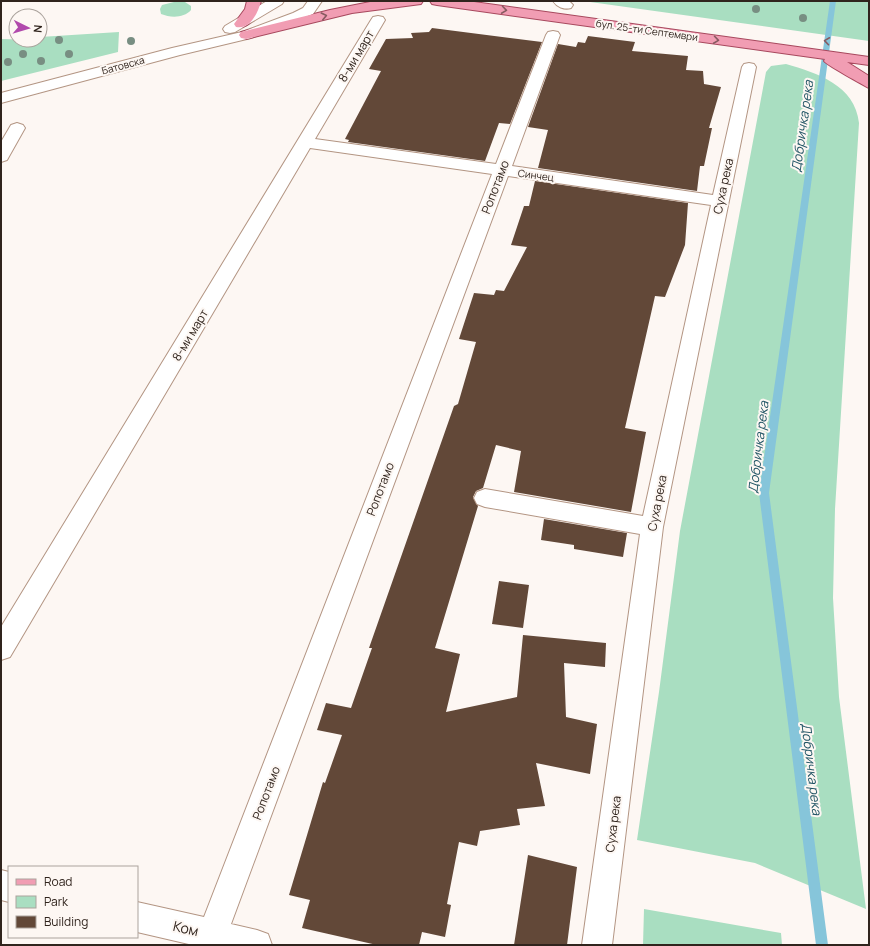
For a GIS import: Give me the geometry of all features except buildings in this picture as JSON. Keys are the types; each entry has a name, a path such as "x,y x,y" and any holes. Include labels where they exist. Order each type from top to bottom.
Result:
{"main road":[{"path":"243,29 252,10 254,1"},
{"path":"243,29 394,3 416,1"},
{"name":"бул. 25-ти Септември","path":"438,1 796,51 830,61 861,65 869,83"},
{"path":"544,2 563,3 581,7"}],"street":[{"path":"243,29 278,1"},
{"path":"243,29 298,16 308,11 315,1"},
{"name":"8-ми март","path":"1,649 378,20"},
{"name":"Батовска","path":"1,98 177,51 243,29"},
{"name":"Ропотамо","path":"210,940 553,34"},
{"name":"Суха река","path":"597,945 652,527 749,67"},
{"path":"1,157 17,128"},
{"name":"Синчец","path":"305,142 720,201"},
{"path":"484,498 652,527"},
{"name":"Ком","path":"138,917 210,940 258,945"}],"green space":[{"path":"583,1 869,1 869,41"},
{"path":"174,2 185,2 191,6 191,10 185,15 181,16 161,14 160,9 162,5"},
{"path":"119,32 118,52 1,81 1,39 8,39 8,48 48,48 48,36"},
{"path":"786,64 822,77 842,90 850,99 856,110 859,123 835,509 833,598 839,697 866,909 755,863 637,840 659,692 680,531 766,72 771,66"},
{"path":"644,909 781,933 782,945 643,945"}],"waterway":[{"name":"Добричка река","path":"822,945 764,493 833,1"}]}
